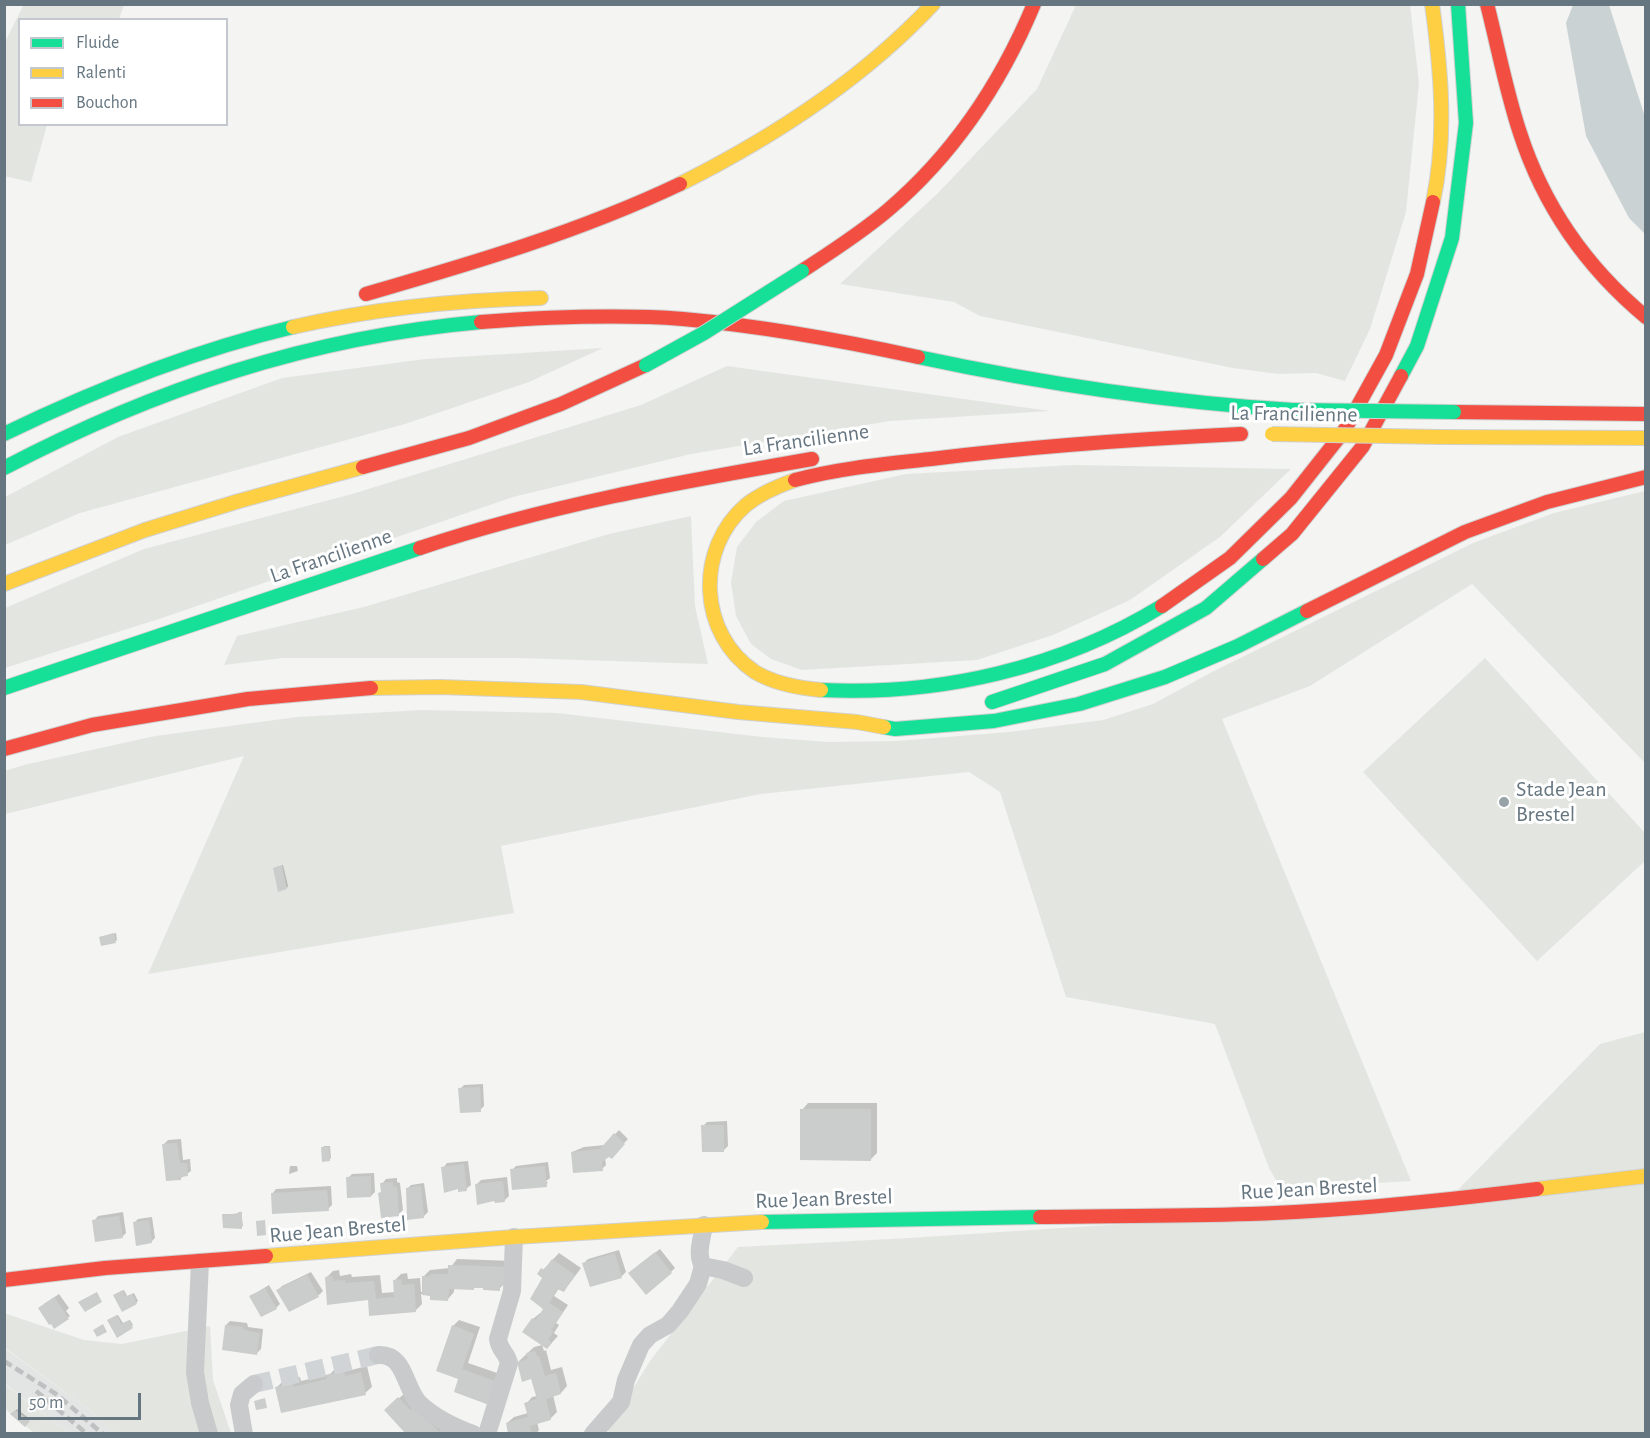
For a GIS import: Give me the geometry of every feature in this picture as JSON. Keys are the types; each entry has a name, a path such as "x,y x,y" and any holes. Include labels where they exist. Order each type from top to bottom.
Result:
{"main road":[{"path":"350,299 560,234 615,214 679,185 741,152 840,86 896,42 933,4"},
{"path":"4,584 145,530 238,501 469,438 561,404 646,364 704,333 802,271 879,217 910,190 938,162 978,111 1024,29 1034,4"},
{"path":"1257,434 1112,441 920,460 838,471 778,487 744,508 730,523 719,541 709,571 713,614 731,651 754,671 779,683 804,689 821,690 866,692 904,690 980,678 1044,661 1074,650 1129,624 1174,599 1246,544 1290,502 1332,448 1373,383 1408,304 1430,225 1440,149 1440,78 1432,4"},
{"path":"975,705 1027,693 1088,672 1149,643 1204,609 1257,567 1304,522 1333,488 1369,438 1410,365 1431,313 1453,232 1459,202 1466,134 1465,71 1458,4"},
{"path":"1486,4 1521,134 1538,178 1583,254 1617,292 1646,317"},
{"path":"206,350 312,323 414,304 468,299 556,298"},
{"path":"641,303 720,311 782,321 909,355"},
{"path":"4,434 91,392 133,375 329,305"},
{"name":"La Francilienne","path":"4,468 107,418 166,394 226,373 344,342 425,328 517,319 587,316 660,318 787,331 1093,391 1223,406 1293,410 1454,412 1510,410 1646,414"},
{"name":"La Francilienne","path":"937,444 1050,436 1143,433 1646,438"},
{"name":"La Francilienne","path":"4,688 454,537 531,515 678,482 824,458"},
{"path":"4,748 92,725 248,699 378,688 440,687 581,692 738,711 857,722 895,729 952,726 1036,714 1121,692 1238,646 1465,532 1547,502 1646,477"},
{"path":"915,713 935,712"},
{"path":"857,722 886,714"},
{"name":"Rue Jean Brestel","path":"4,1280 93,1269 704,1225 886,1218 1250,1214 1440,1201 1646,1176"}],"street":[{"path":"592,1434 621,1402 626,1380 641,1345 650,1335 668,1325 698,1284 704,1266 700,1259 700,1250 704,1225"},
{"path":"487,1434 509,1363 507,1356 499,1347 498,1340 512,1291 514,1237"},
{"path":"200,1262 195,1372 200,1403 209,1434"},
{"path":"704,1266 744,1278"},
{"path":"378,1355 396,1360 403,1369 406,1383 419,1403 450,1426 472,1434"},
{"path":"244,1434 239,1405 242,1394 254,1384"}],"shaded area":[{"path":"24,4 124,5 119,18 18,18 18,126 47,126 31,182 4,176 5,42"},
{"path":"1076,5 1410,5 1419,83 1406,212 1370,329 1345,381 1316,373 1278,374 1233,368 980,316 954,302 840,284 939,192 1037,89"},
{"path":"1573,5 1609,5 1645,117 1645,234 1629,218 1586,136 1566,23"},
{"path":"603,348 529,382 405,424 80,513 5,545 5,497 118,437 282,378 425,359"},
{"path":"727,366 1050,411 890,421 691,454 513,497 165,617 5,668 5,608 144,549 352,494 641,405"},
{"path":"1074,465 1291,469 1220,537 1130,600 1053,635 977,660 802,670 771,659 751,644 736,616 731,583 737,547 756,522 784,501 906,474"},
{"path":"1645,491 1645,763 1472,584 1310,686 1222,719 1411,1181 1281,1189 1269,1168 1215,1024 1066,997 1000,792 969,772 761,794 501,846 514,913 148,974 244,756 5,814 4,771 155,736 297,717 422,710 557,713 762,737 829,742 897,741 1009,732 1103,720 1153,704 1212,672 1473,543 1554,513"},
{"path":"691,516 695,606 708,664 517,658 283,658 224,665 237,636 364,607 609,534"},
{"name":"Stade Jean Brestel","path":"1485,658 1645,833 1645,861 1537,961 1363,772"},
{"path":"1645,1032 1645,1433 612,1434 607,1430 650,1361 738,1247 1445,1203 1600,1044"},
{"path":"4,1313 84,1340 122,1344 210,1326 213,1380 231,1433 115,1433 88,1409 5,1348"},
{"path":"4,1348 88,1409 115,1433 69,1433 5,1384"},
{"path":"4,1384 69,1433 34,1433 5,1409"}],"building":[{"path":"282,865 287,889 278,892 273,868"},
{"path":"114,933 116,943 101,946 99,937"},
{"path":"480,1087 481,1112 460,1113 458,1088"},
{"path":"800,1109 871,1109 871,1161 800,1160"},
{"path":"701,1125 724,1125 724,1152 702,1152"},
{"path":"614,1133 625,1144 612,1159 609,1157 602,1162 603,1171 573,1173 571,1152 600,1149"},
{"path":"177,1143 180,1163 187,1163 188,1176 181,1177 181,1180 166,1181 162,1144"},
{"path":"321,1147 329,1147 330,1161 322,1162"},
{"path":"464,1164 467,1191 458,1192 458,1189 444,1193 441,1167"},
{"path":"545,1166 547,1187 512,1190 510,1169"},
{"path":"371,1176 371,1197 347,1198 346,1177"},
{"path":"503,1181 505,1202 495,1203 494,1201 477,1205 475,1184"},
{"path":"393,1182 393,1186 397,1187 399,1216 381,1218 378,1193 381,1192 380,1183"},
{"path":"421,1186 424,1218 407,1220 406,1188"},
{"path":"327,1190 329,1211 272,1214 271,1193"},
{"path":"242,1212 242,1229 223,1228 222,1214 238,1214"},
{"path":"119,1216 123,1238 95,1242 92,1220"},
{"path":"149,1220 152,1243 136,1246 133,1222"},
{"path":"265,1220 266,1235 257,1236 256,1221"},
{"path":"655,1252 672,1273 646,1295 628,1273"},
{"path":"615,1253 622,1278 590,1287 582,1263"},
{"path":"552,1259 575,1275 564,1292 557,1289 549,1303 563,1312 551,1330 553,1332 548,1340 552,1343 547,1349 522,1332 532,1318 536,1320 543,1309 530,1299 542,1278 537,1274 541,1268 544,1270"},
{"path":"448,1265 508,1267 507,1285 500,1285 500,1291 483,1290 483,1288 449,1289 448,1301 430,1300 430,1296 422,1295 422,1276 448,1274"},
{"path":"307,1275 319,1297 289,1312 276,1290"},
{"path":"332,1276 334,1281 345,1280 346,1283 374,1281 376,1299 394,1297 393,1280 401,1279 402,1285 414,1284 416,1312 369,1316 368,1300 327,1305 325,1277"},
{"path":"265,1288 277,1309 261,1317 249,1296"},
{"path":"123,1290 125,1297 132,1294 137,1304 122,1312 113,1295"},
{"path":"97,1292 102,1302 85,1312 78,1302"},
{"path":"54,1297 69,1319 54,1329 38,1308"},
{"path":"117,1315 121,1324 129,1320 133,1328 117,1338 107,1320"},
{"path":"103,1324 107,1332 97,1337 93,1330"},
{"path":"225,1325 243,1327 244,1330 260,1333 257,1355 222,1350"},
{"path":"452,1325 474,1334 462,1369 497,1382 489,1405 454,1392 458,1379 436,1371"},
{"path":"535,1351 539,1356 545,1376 556,1373 561,1394 546,1399 551,1420 530,1426 532,1434 508,1434 506,1423 528,1417 524,1403 537,1399 531,1379 522,1382 517,1362 528,1359 526,1353"},
{"path":"344,1371 345,1376 361,1372 366,1395 281,1413 275,1387 293,1383 294,1387 327,1379 327,1375"},
{"path":"398,1397 410,1410 414,1407 439,1432 443,1428 448,1434 406,1434 384,1410"},
{"path":"265,1398 267,1408 256,1410 254,1401"},
{"path":"15,1410 30,1421 25,1427 10,1414"}],"tunnel":[{"path":"254,1384 378,1355"}],"railway":[{"path":"4,1361 56,1394 103,1434"},
{"path":"36,1391 87,1434"}],"traffic: fast":[{"path":"1401,376 1417,346 1452,238 1466,123 1458,4"},
{"path":"646,365 704,333 802,271"},
{"path":"4,468 118,414 235,371 356,340 418,329 481,322"},
{"path":"4,434 146,373 218,348 293,327"},
{"path":"918,357 1104,391 1245,407 1293,410"},
{"path":"1293,410 1454,412"},
{"path":"4,688 420,548"},
{"path":"992,702 1105,664 1206,608 1263,559"},
{"path":"821,690 865,691 910,688 998,674 1083,646 1123,628 1162,606"},
{"path":"884,727 895,729 994,721 1079,704 1165,677 1238,646 1307,611"},
{"path":"762,1222 1040,1217"}],"traffic: slow":[{"path":"680,184 782,127 814,105 876,58 933,4"},
{"path":"1432,4 1441,103 1440,153 1433,202"},
{"path":"293,327 416,306 541,298"},
{"path":"1272,434 1440,437"},
{"path":"1440,437 1646,438"},
{"path":"4,584 145,530 363,467"},
{"path":"795,480 770,490 752,501 729,523 718,544 711,567 710,591 714,614 722,636 736,656 755,672 771,680 795,687 821,690"},
{"path":"371,688 440,687 581,692 738,712 857,722 884,727"},
{"path":"1537,1189 1646,1176"},
{"path":"266,1256 514,1237 762,1222"}],"traffic: jam":[{"path":"802,271 846,242 888,210 934,165 973,116 991,89 1007,62 1034,4"},
{"path":"1487,4 1515,117 1542,186 1555,211 1587,257 1605,278 1646,317"},
{"path":"366,294 564,232 680,184"},
{"path":"1162,606 1230,558 1291,498 1344,431 1386,355 1417,274 1433,202"},
{"path":"481,322 582,317 683,319 801,334 918,357"},
{"path":"363,467 469,438 561,404 646,365"},
{"path":"1263,559 1292,534 1363,446 1401,376"},
{"path":"1454,412 1646,414"},
{"path":"795,480 863,467 1008,450 1241,434"},
{"path":"420,548 565,507 812,459"},
{"path":"1307,611 1465,532 1547,502 1646,477"},
{"path":"4,749 92,725 248,699 371,688"},
{"path":"1040,1217 1322,1211 1537,1189"},
{"path":"4,1280 105,1268 266,1256"}],"place":[{"name":"Stade Jean Brestel","path":"1504,802"}]}
